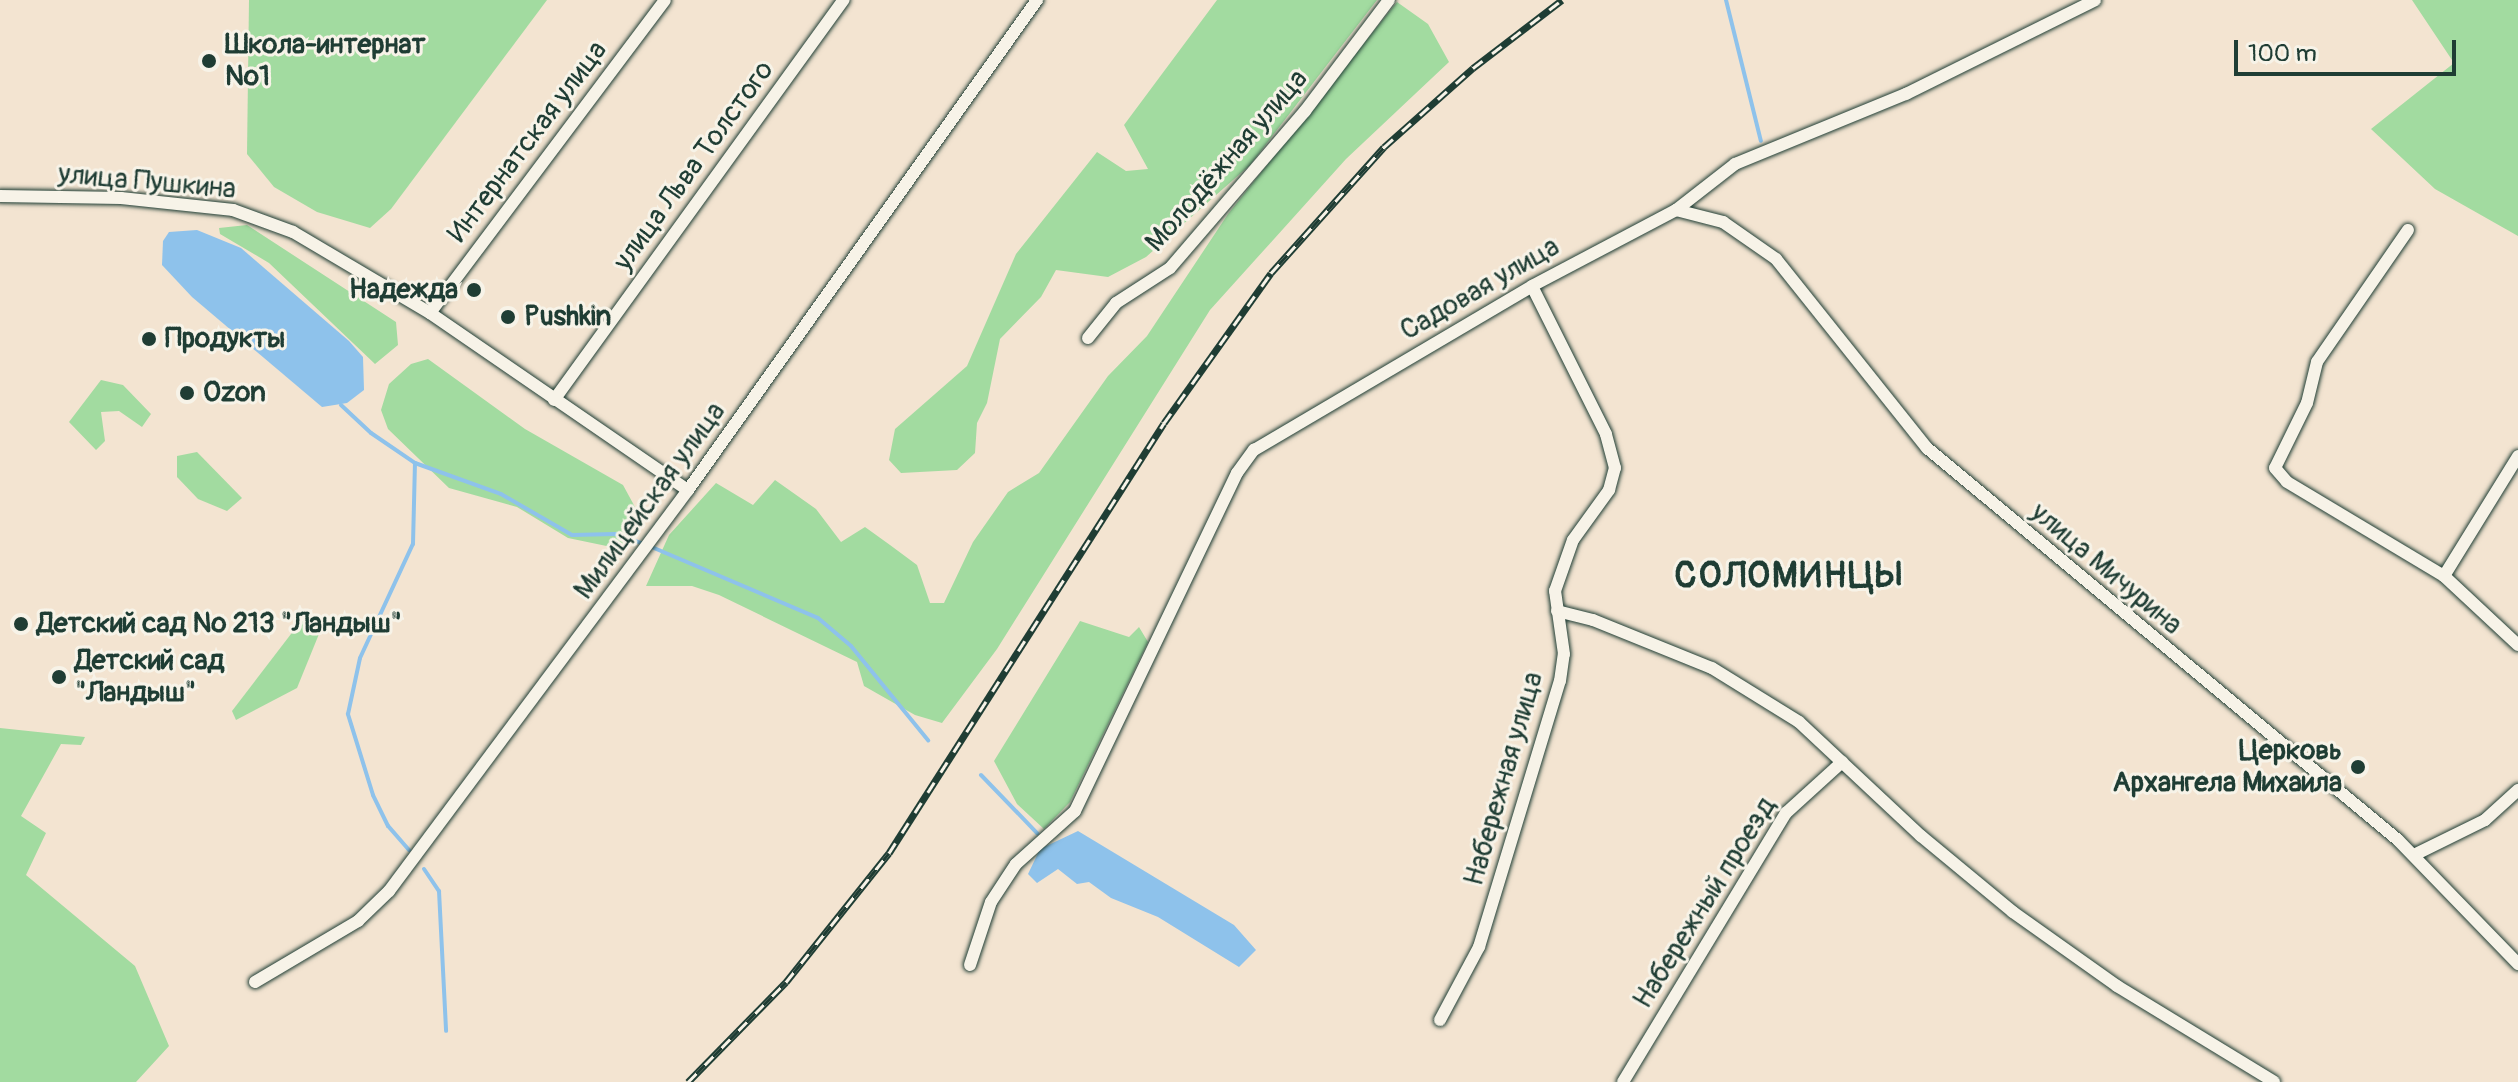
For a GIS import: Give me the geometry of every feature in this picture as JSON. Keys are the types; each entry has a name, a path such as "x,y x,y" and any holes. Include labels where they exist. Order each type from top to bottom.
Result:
{"street":[{"name":"Интернатская улица","path":"430,313 665,0"},
{"name":"улица Льва Толстого","path":"554,400 844,0"},
{"name":"Милицейская улица","path":"255,982 358,921 389,891 688,490 1037,0"},
{"name":"Молодёжная улица","path":"1088,338 1116,303 1170,268 1305,111 1389,0"},
{"name":"Садовая улица","path":"970,965 991,902 1016,864 1075,811 1237,473 1254,450 1532,286 1676,210 1735,164 1906,94 2095,0"},
{"name":"улица Пушкина","path":"0,196 121,198 233,210 293,232 430,313 688,490"},
{"name":"улица Мичурина","path":"1676,210 1723,222 1776,259 1927,448 2414,855 2518,964"},
{"path":"2408,230 2317,362 2307,403 2275,468 2287,482 2444,576 2518,645"},
{"name":"Набережная улица","path":"1440,1020 1479,947 1560,681 1564,654 1555,591 1573,540 1609,490 1615,468 1606,434 1532,286"},
{"path":"2444,576 2518,456"},
{"path":"1557,611 1593,620 1712,668 1799,722 2013,912 2117,986 2274,1082"},
{"name":"Набережный проезд","path":"1623,1082 1786,813 1842,762"},
{"path":"2414,855 2485,820 2518,790"}],"green space":[{"path":"249,0 547,0 391,209 370,228 317,212 274,187 247,154"},
{"path":"1217,0 1377,0 1250,165 1146,257 1108,277 1056,270 1041,297 1000,339 987,403 977,423 975,453 957,470 901,473 889,460 895,429 967,366 1016,254 1097,152 1126,171 1148,169 1124,125"},
{"path":"2412,0 2518,0 2518,236 2435,189 2371,129 2454,63"},
{"path":"1397,2 1428,24 1449,62 1346,159 1210,310 997,649 942,723 915,715 864,686 857,662 719,595 692,586 646,586 669,535 716,483 753,505 775,480 816,509 841,542 865,527 890,545 917,565 930,603 944,603 973,542 1008,492 1039,473 1108,376 1147,336 1228,214"},
{"path":"247,225 396,322 398,345 375,364 269,263 220,234 219,228"},
{"path":"428,359 525,429 623,485 641,518 621,549 568,538 517,507 449,488 388,429 381,410 389,384 411,364"},
{"path":"101,380 123,385 151,414 142,427 119,411 101,412 105,441 96,450 69,422"},
{"path":"197,452 242,498 227,511 198,499 177,477 177,456"},
{"path":"320,615 319,634 297,688 236,720 232,711 304,617"},
{"path":"1080,621 1129,637 1139,627 1148,642 1070,802 1044,829 1017,804 994,761"},
{"path":"0,728 85,737 81,745 61,744 21,816 46,833 26,875 135,966 169,1046 136,1082 0,1082"}],"water":[{"path":"197,230 241,248 349,341 363,357 364,390 347,403 322,407 192,297 162,265 163,241 169,232"},
{"path":"1078,831 1234,925 1256,950 1239,967 1158,917 1111,898 1089,882 1077,884 1058,869 1037,883 1028,874 1040,849"}],"waterway":[{"path":"1726,0 1761,141"},
{"path":"341,405 371,433 415,463 501,494 572,535 615,534 644,544"},
{"path":"409,850 388,826 373,795 348,714 360,658 413,544 415,463"},
{"path":"654,548 818,618 851,646 928,740"},
{"path":"981,775 1037,833"},
{"path":"424,869 439,891 446,1031"}],"railway":[{"path":"688,1082 786,982 889,853 1164,423 1271,273 1384,147 1473,68 1562,0"}],"place":[{"name":"Школа-интернат №1","path":"209,61"},
{"name":"Надежда","path":"474,290"},
{"name":"Pushkin","path":"508,317"},
{"name":"Продукты","path":"149,339"},
{"name":"Ozon","path":"187,393"},
{"name":"Детский сад № 213 \"Ландыш\"","path":"21,624"},
{"name":"Детский сад \"Ландыш\"","path":"59,677"},
{"name":"Церковь Архангела Михаила","path":"2358,767"}],"district":[{"name":"СОЛОМИНЦЫ","path":"1789,576"}]}
